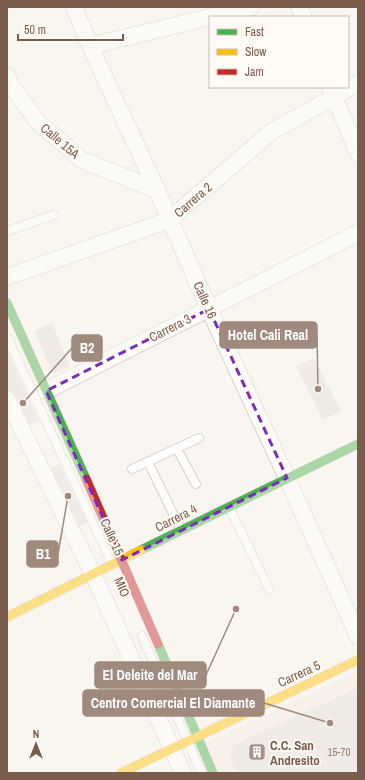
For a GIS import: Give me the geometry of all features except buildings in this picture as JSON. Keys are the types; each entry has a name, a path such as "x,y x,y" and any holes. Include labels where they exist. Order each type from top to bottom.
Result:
{"street":[{"name":"Calle 16","path":"74,7 90,46 157,190 209,309 358,636"},
{"path":"214,16 252,7"},
{"path":"90,46 209,17"},
{"name":"Calle 15A","path":"7,76 10,84 38,122 82,160 157,190"},
{"name":"Carrera 2","path":"7,277 169,220 271,132 331,92 342,88"},
{"path":"331,92 358,153"},
{"name":"Carrera 3","path":"46,391 358,233"},
{"name":"Calle 15","path":"7,303 122,560 213,773"},
{"path":"7,399 93,574 183,773"},
{"name":"Carrera 4","path":"7,617 93,574 114,568 122,560 229,506 358,444"},
{"name":"Carrera 5","path":"121,773 358,660"}],"lane":[{"path":"7,231 54,215"},
{"name":"MIO","path":"7,337 114,568"},
{"path":"132,470 199,438"},
{"path":"177,449 196,484"},
{"path":"148,462 182,530"},
{"path":"229,506 269,589"},
{"path":"139,628 201,773"}],"highlighted area":[{"path":"209,309 287,478 122,560 46,391"}],"shaded area":[{"path":"358,671 358,773 216,773 204,744"}],"traffic: fast":[{"path":"7,303 86,479"},
{"path":"141,550 358,444"},
{"path":"158,644 213,773"}],"traffic: slow":[{"path":"7,617 141,550"},
{"path":"121,773 358,660"}],"traffic: jam":[{"path":"86,479 158,644"}],"place":[{"name":"Hotel Cali Real","path":"318,389"},
{"name":"B2","path":"23,403"},
{"name":"B1","path":"68,496"},
{"name":"El Deleite del Mar","path":"236,609"},
{"name":"Centro Comercial El Diamante","path":"330,723"},
{"name":"C.C. San Andresito","path":"257,752"}]}
